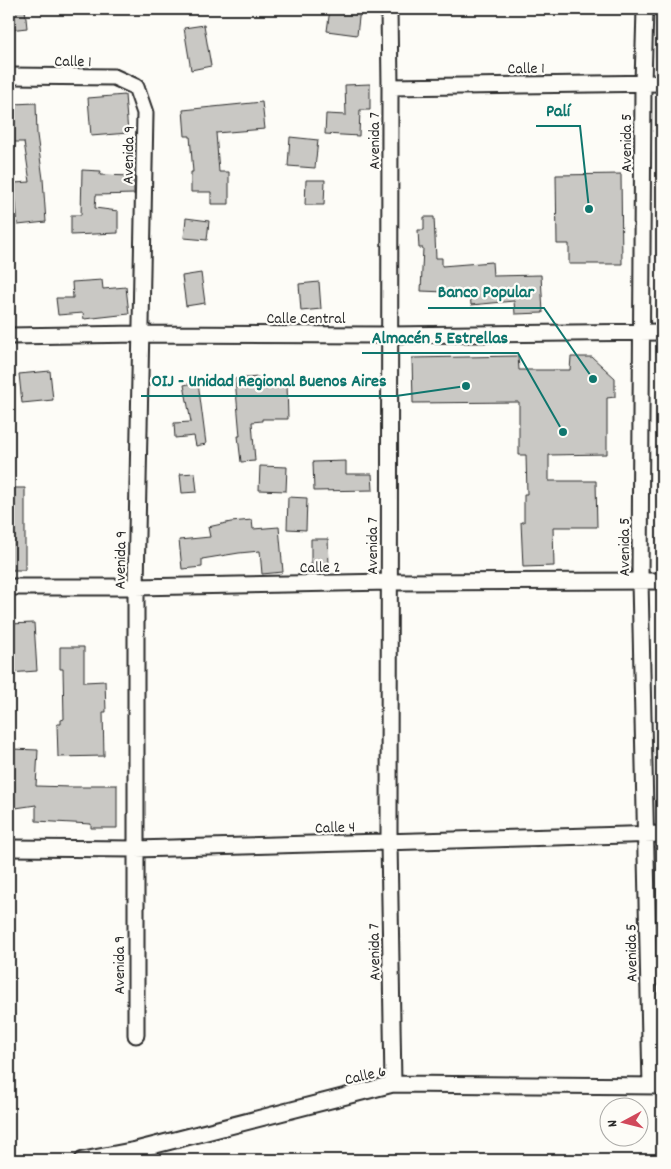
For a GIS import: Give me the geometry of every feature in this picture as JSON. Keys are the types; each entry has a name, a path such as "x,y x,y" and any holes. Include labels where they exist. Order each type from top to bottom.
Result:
{"street":[{"name":"Avenida 7","path":"390,9 389,842 393,1084"},
{"name":"Avenida 5","path":"645,9 640,581 645,834 657,1086"},
{"name":"Calle 1","path":"9,76 114,78 136,87"},
{"name":"Calle 1","path":"390,87 662,83"},
{"name":"Avenida 9","path":"136,87 145,112 136,587 136,1035"},
{"name":"Calle Central","path":"9,336 662,332"},
{"name":"Calle 2","path":"9,587 136,587 389,582 662,581"},
{"name":"Calle 4","path":"9,848 136,849 662,834"},
{"name":"Calle 6","path":"83,1160 136,1150 393,1084 657,1086"}],"building":[{"path":"9,9 25,9 27,28 9,30"},
{"path":"330,9 360,9 357,35 327,31"},
{"path":"204,25 211,66 191,70 184,28"},
{"path":"370,84 370,110 360,110 359,136 325,134 326,114 346,115 345,85"},
{"path":"125,95 128,133 91,136 88,98"},
{"path":"262,102 265,129 216,133 219,172 229,172 229,204 211,204 211,192 191,192 191,172 193,172 190,136 185,136 183,110"},
{"path":"36,103 37,135 46,222 18,225 14,183 30,182 24,142 14,142 13,104"},
{"path":"290,137 318,140 315,168 288,166"},
{"path":"82,170 101,171 100,175 134,176 134,194 96,195 95,208 118,211 118,233 71,235 71,215 81,215"},
{"path":"621,174 622,264 569,264 569,244 557,244 556,175"},
{"path":"306,180 325,180 324,205 305,205"},
{"path":"424,217 434,217 436,258 442,258 442,266 492,262 493,276 541,275 543,313 515,314 514,301 471,305 470,293 421,291 423,248 419,248 418,230 424,230"},
{"path":"186,218 209,221 207,240 184,238"},
{"path":"201,273 205,303 186,306 182,276"},
{"path":"102,280 103,289 126,287 129,314 84,319 83,313 58,315 56,298 73,298 72,282"},
{"path":"319,282 321,309 301,311 299,284"},
{"path":"518,356 519,370 570,370 571,357 592,357 615,378 615,397 607,398 607,454 549,455 549,481 596,481 597,527 553,527 554,566 523,567 521,522 524,522 524,494 527,494 526,455 519,455 519,402 413,403 412,358"},
{"path":"50,371 53,400 22,403 19,374"},
{"path":"258,377 259,383 287,383 288,419 262,419 262,421 252,422 255,461 241,462 235,379"},
{"path":"198,382 206,444 196,446 194,436 175,438 174,423 191,422 184,385"},
{"path":"346,461 346,474 372,474 373,490 314,491 313,462"},
{"path":"260,466 287,467 286,491 259,490"},
{"path":"195,473 197,492 182,493 180,474"},
{"path":"9,488 25,488 25,570 9,570"},
{"path":"288,497 307,498 306,530 287,529"},
{"path":"252,520 253,529 279,527 283,572 262,574 260,551 202,559 202,567 182,569 179,540 210,537 208,527"},
{"path":"311,539 328,539 329,565 311,565"},
{"path":"34,623 37,671 9,673 9,624"},
{"path":"60,647 84,647 84,682 105,681 106,712 103,712 104,756 58,757 57,724 61,724 61,720 64,719 63,669 60,669"},
{"path":"12,749 38,750 36,786 91,787 91,785 117,785 117,828 91,828 91,824 36,821 36,805 9,809 9,771"}],"place":[{"name":"Palí","path":"589,209"},
{"name":"Banco Popular","path":"593,379"},
{"name":"OIJ - Unidad Regional Buenos Aires","path":"466,386"},
{"name":"Almacén 5 Estrellas","path":"563,432"}]}
